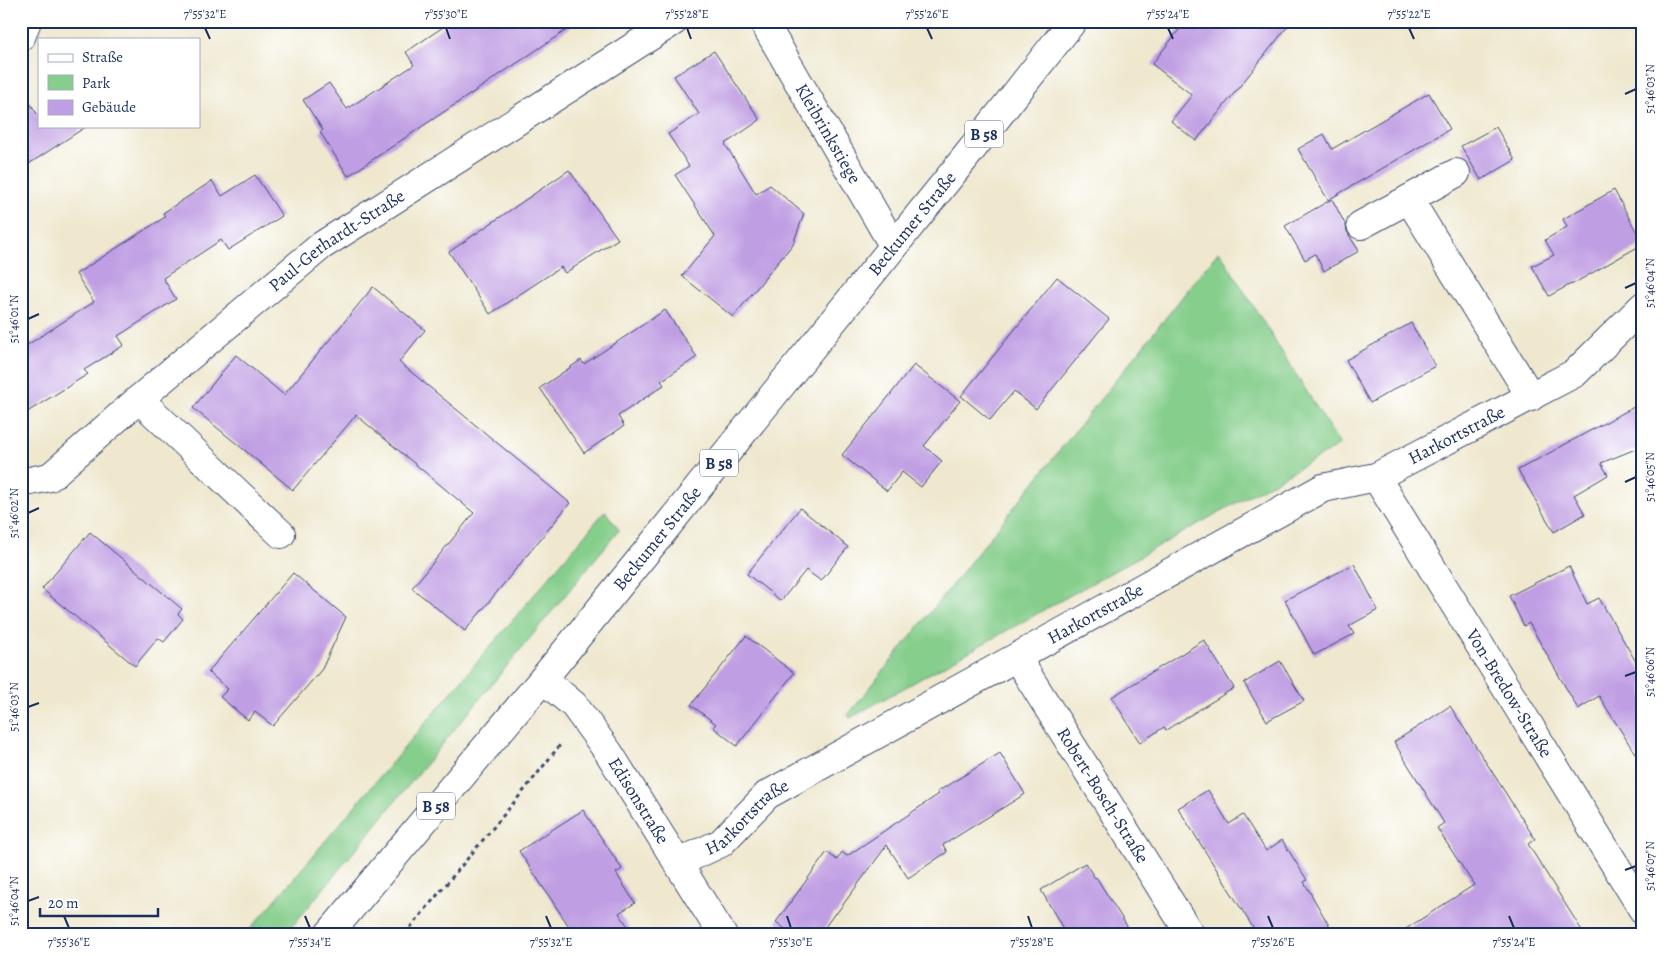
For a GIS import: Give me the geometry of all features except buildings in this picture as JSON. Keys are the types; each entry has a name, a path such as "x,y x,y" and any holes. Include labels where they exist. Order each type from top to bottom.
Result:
{"street":[{"path":"21,37 27,21"},
{"name":"Paul-Gerhardt-Straße","path":"21,480 25,482 50,478 321,246 674,21"},
{"name":"Kleibrinkstiege","path":"763,21 893,245"},
{"name":"Beckumer Straße","path":"329,934 542,679 965,158 1073,21"},
{"path":"1361,225 1456,173"},
{"path":"1409,199 1531,397"},
{"name":"Harkortstraße","path":"678,863 721,843 768,795 1323,488 1376,476 1574,373 1643,306"},
{"path":"140,399 281,534"},
{"name":"Von-Bredow-Straße","path":"1376,476 1643,910"},
{"name":"Robert-Bosch-Straße","path":"1017,658 1190,934"},
{"name":"Edisonstraße","path":"542,679 574,705 609,753 722,934"}],"path":[{"path":"405,934 526,788 582,716"}],"green space":[{"path":"1219,251 1340,445 850,718 848,715"},
{"path":"605,511 619,530 286,934 246,934 272,904"}]}
